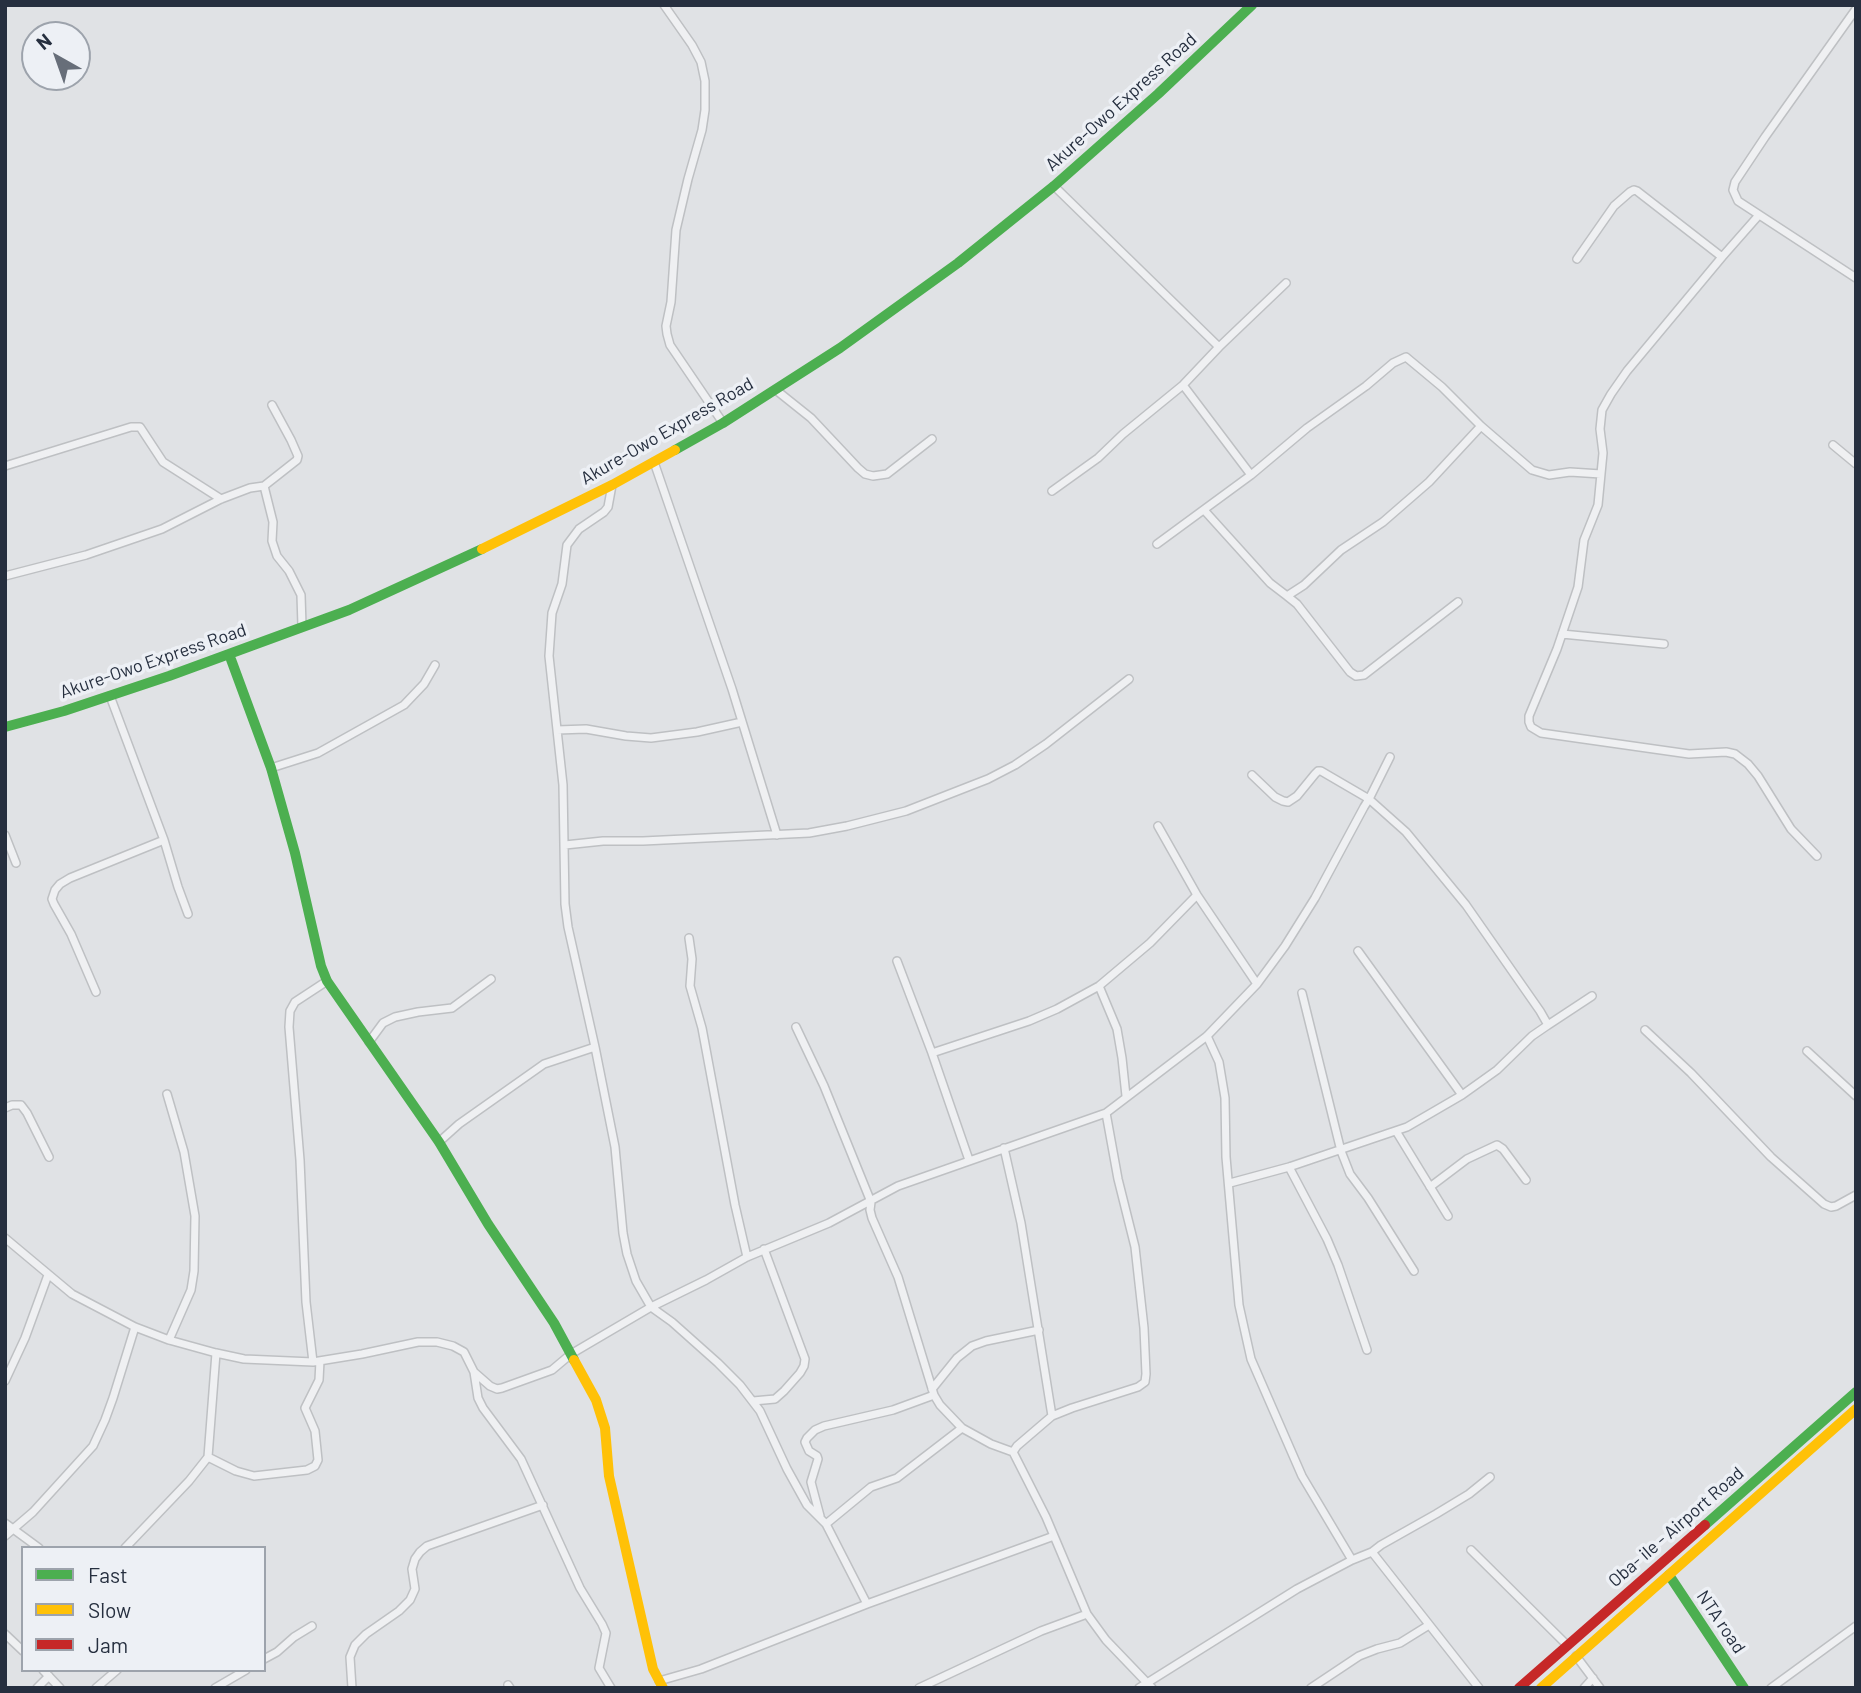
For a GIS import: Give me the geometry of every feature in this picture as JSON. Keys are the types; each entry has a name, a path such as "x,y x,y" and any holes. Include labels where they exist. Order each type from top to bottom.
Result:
{"main road":[{"name":"Akure-Owo Express Road","path":"5,727 169,676 349,610 612,485 723,423 840,348 947,271 1054,186 1158,94 1252,5"},
{"path":"229,654 271,768 327,981 439,1142 488,1224 555,1323 596,1400 603,1418 609,1476 653,1669 661,1684"},
{"name":"Oba- ile - Airport Road","path":"1519,1688 1855,1393"},
{"name":"Oba- ile - Airport Road","path":"1541,1688 1856,1409"},
{"name":"NTA road","path":"1669,1575 1744,1688"},
{"path":"1640,1580 1650,1591"}],"street":[{"path":"664,5 692,44 701,62 705,81 702,130 676,230 667,334 670,345 723,423"},
{"path":"1855,10 1735,182 1734,190 1738,201 1856,278"},
{"path":"1054,186 1219,347"},
{"path":"1577,259 1614,206 1634,190 1722,257"},
{"path":"1759,215 1611,394 1602,410 1600,429 1603,453 1598,505 1584,540 1577,587 1562,634 1529,716 1531,727 1536,732 1548,735 1685,754 1735,754 1748,764 1791,829 1817,856"},
{"path":"1052,491 1098,458 1183,385 1286,283"},
{"path":"1157,544 1251,475 1307,428 1393,363 1406,357 1525,465 1541,474 1549,475 1583,471 1601,474"},
{"path":"1183,385 1251,475"},
{"path":"775,390 811,418 858,468 873,477 887,474 932,439"},
{"path":"5,576 86,555 162,529 222,499 250,488 264,486 298,460 291,440 272,405"},
{"path":"1287,596 1341,550 1383,522 1429,482 1481,426"},
{"path":"5,466 131,427 139,428 163,461 222,499"},
{"path":"1833,445 1856,464"},
{"path":"654,461 777,835"},
{"path":"612,485 608,507 579,529 567,545 562,584 552,613 549,656 563,785 565,904 615,1147 627,1254 636,1281 651,1307 718,1363 753,1401 803,1499 823,1521"},
{"path":"264,486 273,522 272,541 277,556 289,571 301,595 302,627"},
{"path":"1204,510 1270,583 1297,604 1350,672 1356,676 1364,676 1458,602"},
{"path":"1562,634 1664,644"},
{"path":"271,768 318,752 404,705 424,684 435,665"},
{"path":"565,845 603,841 809,833 906,811 988,779 1016,765 1129,679"},
{"path":"110,695 164,840 188,914"},
{"path":"557,730 586,729 651,738 742,722"},
{"path":"474,1372 496,1389 552,1370 571,1354 651,1307 747,1257 801,1236 898,1186 1106,1112 1208,1036 1257,984 1309,908 1390,757"},
{"path":"1252,775 1283,801 1288,802 1297,796 1318,771 1369,799 1406,832 1450,886 1548,1025"},
{"path":"1158,826 1197,895 1257,984"},
{"path":"5,835 16,863"},
{"path":"96,992 71,934 54,904 52,899 55,890 71,878 164,840"},
{"path":"932,1053 1029,1021 1099,986 1150,943 1197,895"},
{"path":"689,938 692,959 690,986 702,1028 747,1257"},
{"path":"1358,951 1462,1095"},
{"path":"897,961 969,1160"},
{"path":"369,1042 383,1023 395,1017 452,1008 491,979"},
{"path":"208,1457 247,1476 307,1470 315,1466 318,1460 314,1431 305,1408 319,1380 306,1302 300,1160 289,1027 290,1011 295,1002 327,981"},
{"path":"1099,986 1117,1030 1126,1096"},
{"path":"1302,993 1341,1151 1350,1174 1414,1271"},
{"path":"1230,1184 1341,1151 1408,1127 1462,1095 1497,1070 1532,1036 1592,996"},
{"path":"796,1027 824,1086 871,1202 872,1218 898,1277 933,1392 940,1405 962,1428 991,1444 1013,1452 1054,1536 1087,1615 1106,1640 1149,1685"},
{"path":"1645,1030 1691,1073 1771,1157 1824,1204 1836,1206 1856,1195"},
{"path":"1208,1036 1219,1062 1225,1098 1226,1157 1239,1305 1251,1359 1302,1476 1352,1560"},
{"path":"439,1142 459,1124 544,1064 596,1046"},
{"path":"1807,1051 1856,1096"},
{"path":"167,1094 184,1152 195,1216 191,1290 169,1340"},
{"path":"5,1108 21,1105 49,1157"},
{"path":"1013,1452 1052,1416 1139,1387 1145,1382 1144,1328 1135,1247 1118,1179 1106,1112"},
{"path":"1395,1131 1448,1216"},
{"path":"1430,1187 1467,1159 1497,1145 1526,1180"},
{"path":"1004,1149 1021,1223 1052,1416"},
{"path":"1290,1167 1333,1252 1367,1350"},
{"path":"5,1238 72,1294 135,1327 216,1353 244,1359 317,1362 418,1342 437,1342 464,1352 474,1372 478,1398 483,1408 521,1459 580,1588 606,1633 599,1668 611,1688"},
{"path":"753,1401 771,1400 784,1391 800,1373 805,1359 764,1249"},
{"path":"5,1381 25,1338 48,1275"},
{"path":"5,1536 33,1512 93,1446 109,1409 135,1327"},
{"path":"867,1604 823,1521 811,1482 818,1459 808,1451 805,1442 807,1438 824,1426 893,1410 933,1392 957,1358 972,1346 1039,1330"},
{"path":"127,1546 189,1481 208,1457 216,1353"},
{"path":"823,1521 871,1487 897,1478 962,1428"},
{"path":"1139,1688 1149,1685 1297,1589 1372,1552 1469,1494 1490,1477"},
{"path":"352,1688 350,1657 355,1644 410,1600 415,1589 412,1569 415,1559 427,1546 543,1505"},
{"path":"5,1523 36,1546"},
{"path":"661,1684 867,1604 1054,1536"},
{"path":"1471,1550 1567,1645"},
{"path":"1372,1552 1479,1688"},
{"path":"919,1688 1041,1631 1087,1615"},
{"path":"1311,1688 1359,1657 1400,1643 1429,1625"},
{"path":"266,1657 312,1626"},
{"path":"1771,1688 1856,1626"},
{"path":"5,1634 21,1649"},
{"path":"1576,1656 1600,1688"},
{"path":"96,1688 115,1672"},
{"path":"215,1688 243,1672"},
{"path":"37,1688 46,1673 60,1688"},
{"path":"1584,1688 1593,1678"}],"traffic: fast":[{"path":"675,450 723,423 840,348 958,263 1054,186 1158,94 1252,5"},
{"path":"5,727 64,711 169,676 349,610 482,549"},
{"path":"229,654 271,768 327,981 439,1142 488,1224 554,1323 574,1360"},
{"path":"1705,1525 1856,1392"},
{"path":"1669,1575 1744,1688"}],"traffic: slow":[{"path":"482,549 612,485 675,450"},
{"path":"574,1360 596,1400 605,1428 609,1476 653,1669 663,1688"},
{"path":"1541,1688 1856,1409"}],"traffic: jam":[{"path":"1519,1688 1705,1525"}]}
